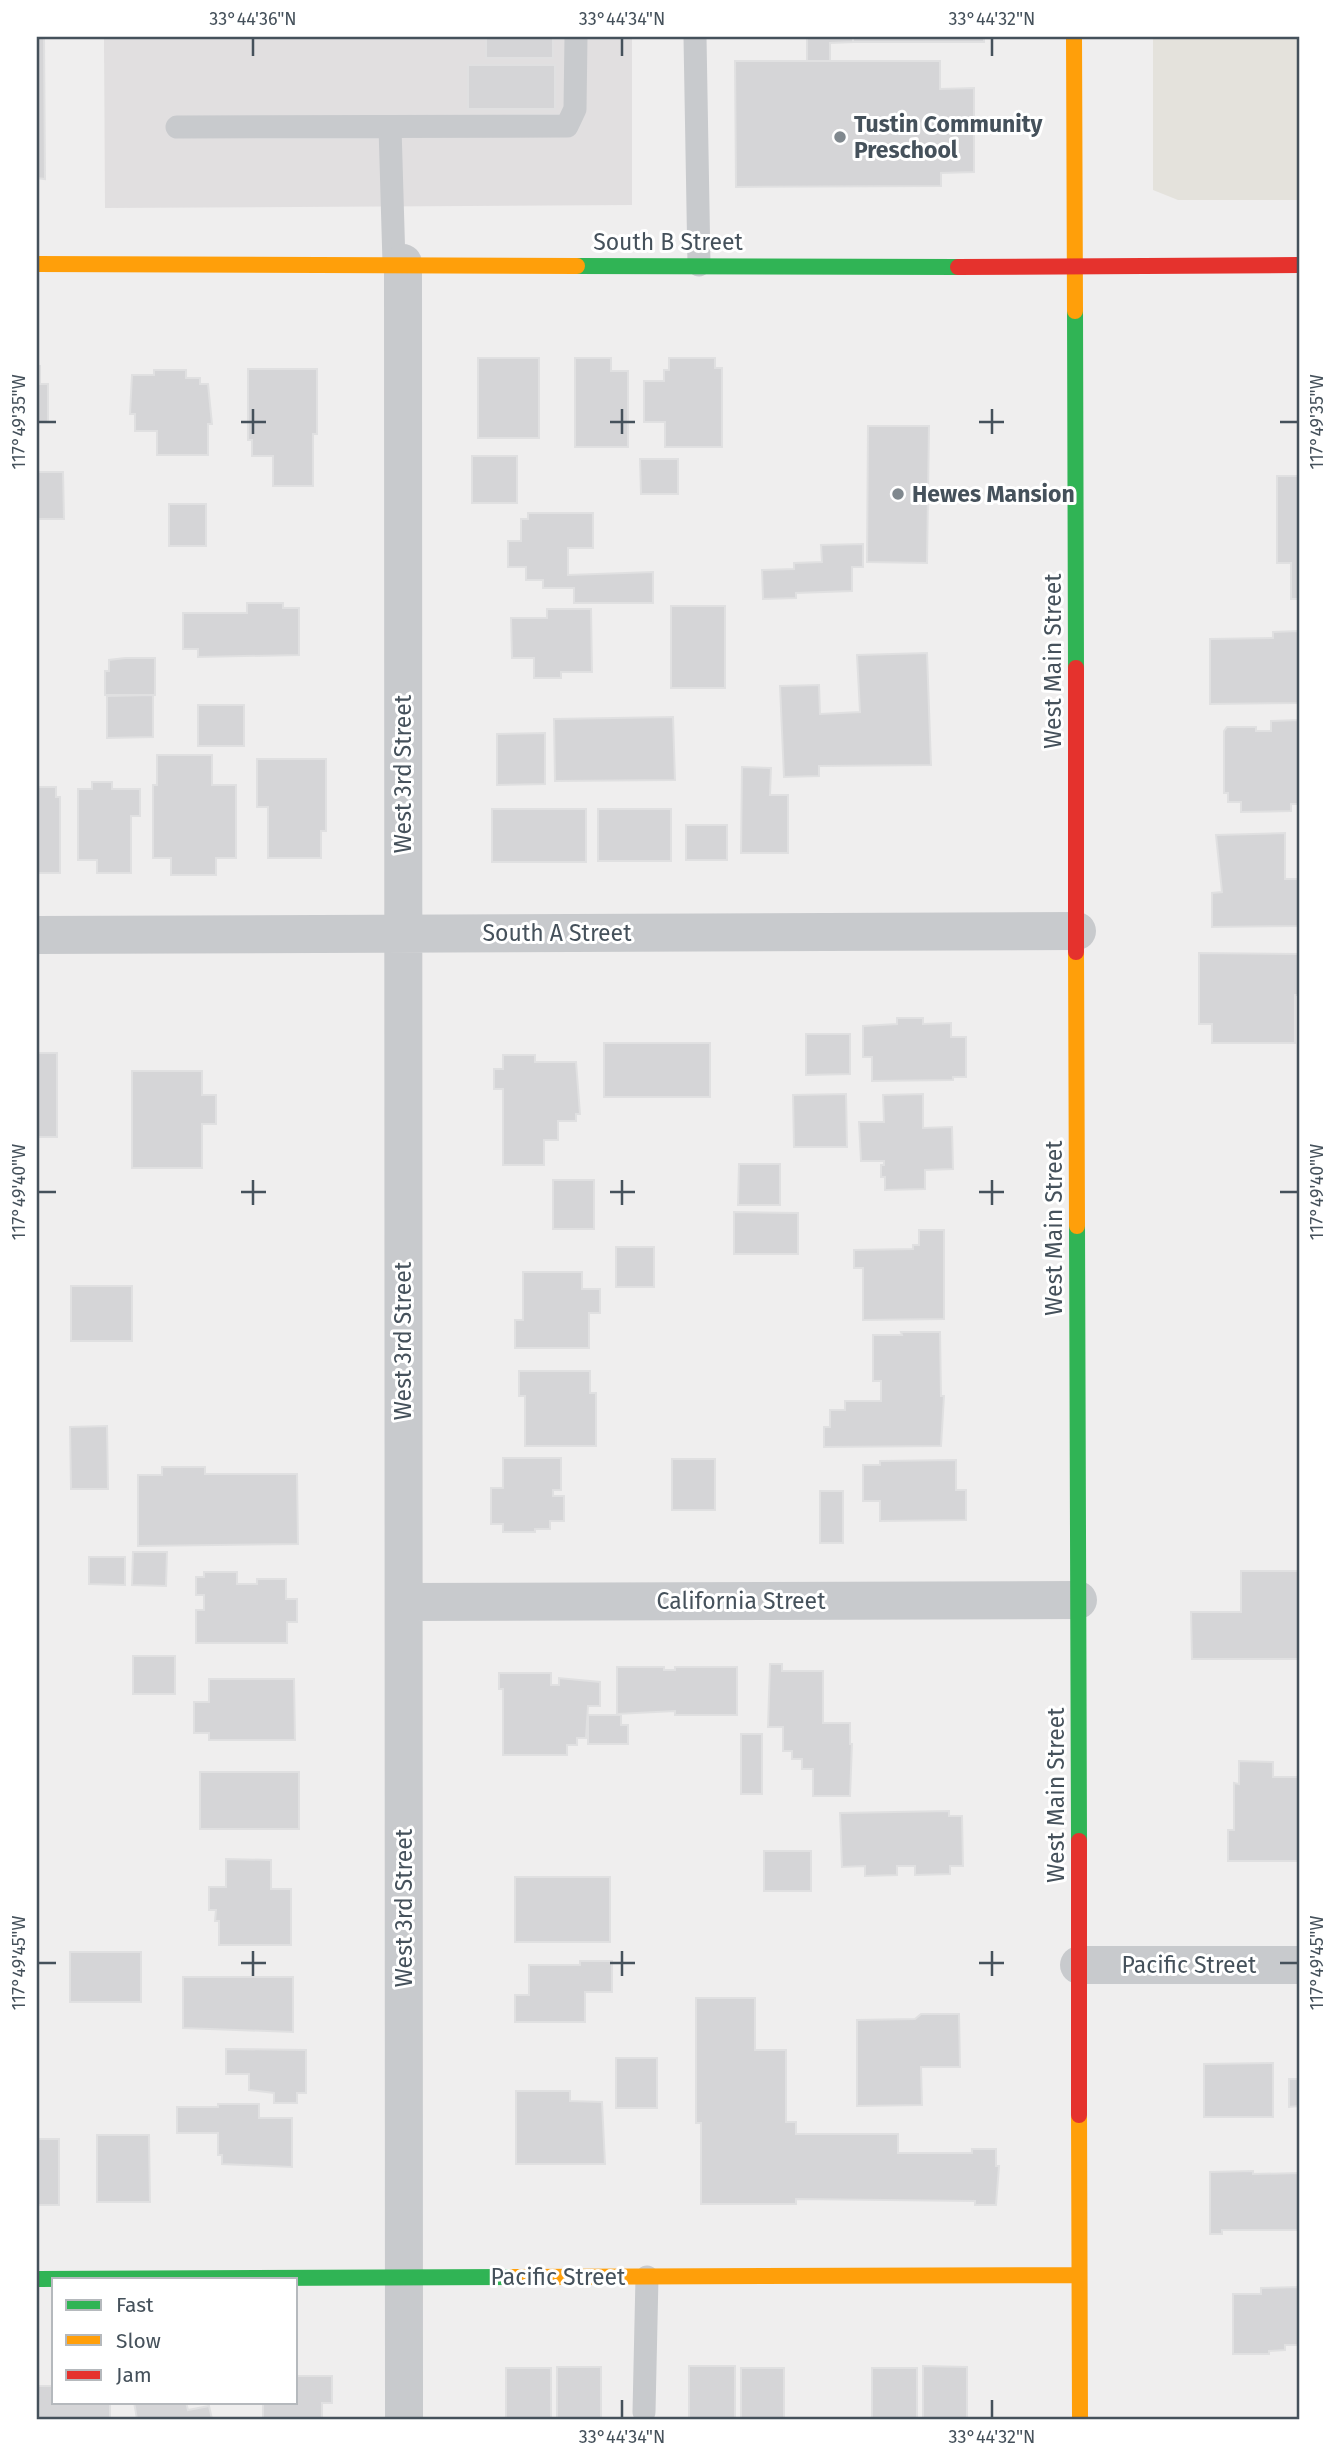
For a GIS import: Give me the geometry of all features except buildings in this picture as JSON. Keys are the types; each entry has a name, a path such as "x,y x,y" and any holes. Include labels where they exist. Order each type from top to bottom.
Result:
{"street":[{"name":"West Main Street","path":"1074,37 1080,2419"},
{"name":"South B Street","path":"37,264 1075,267 1299,265"},
{"name":"West 3rd Street","path":"398,264 403,933 404,2419"},
{"name":"South A Street","path":"37,935 1077,931"},
{"name":"California Street","path":"404,1602 1078,1600"},
{"name":"Pacific Street","path":"1079,1965 1299,1965"},
{"name":"Pacific Street","path":"298,2278 1079,2275"}],"lane":[{"path":"177,127 566,126 575,109 576,37"},
{"path":"695,37 699,265"},
{"path":"390,127 398,264"},
{"path":"644,2412 647,2277"}],"shaded area":[{"path":"104,37 632,37 632,205 105,208"},
{"path":"1153,37 1299,37 1299,200 1178,200 1153,190"}],"traffic: fast":[{"path":"577,266 958,267"},
{"path":"1075,311 1076,668"},
{"path":"1077,1226 1079,1841"},
{"path":"274,2278 512,2277"},
{"path":"37,2279 52,2279"}],"traffic: slow":[{"path":"1074,37 1075,311"},
{"path":"37,264 577,266"},
{"path":"1076,952 1077,1226"},
{"path":"1079,2115 1080,2419"},
{"path":"512,2277 1079,2275"}],"traffic: jam":[{"path":"958,267 1299,265"},
{"path":"1076,668 1076,952"},
{"path":"1079,1841 1079,2115"}],"place":[{"name":"Tustin Community Preschool","path":"840,137"},
{"name":"Hewes Mansion","path":"898,494"}]}
